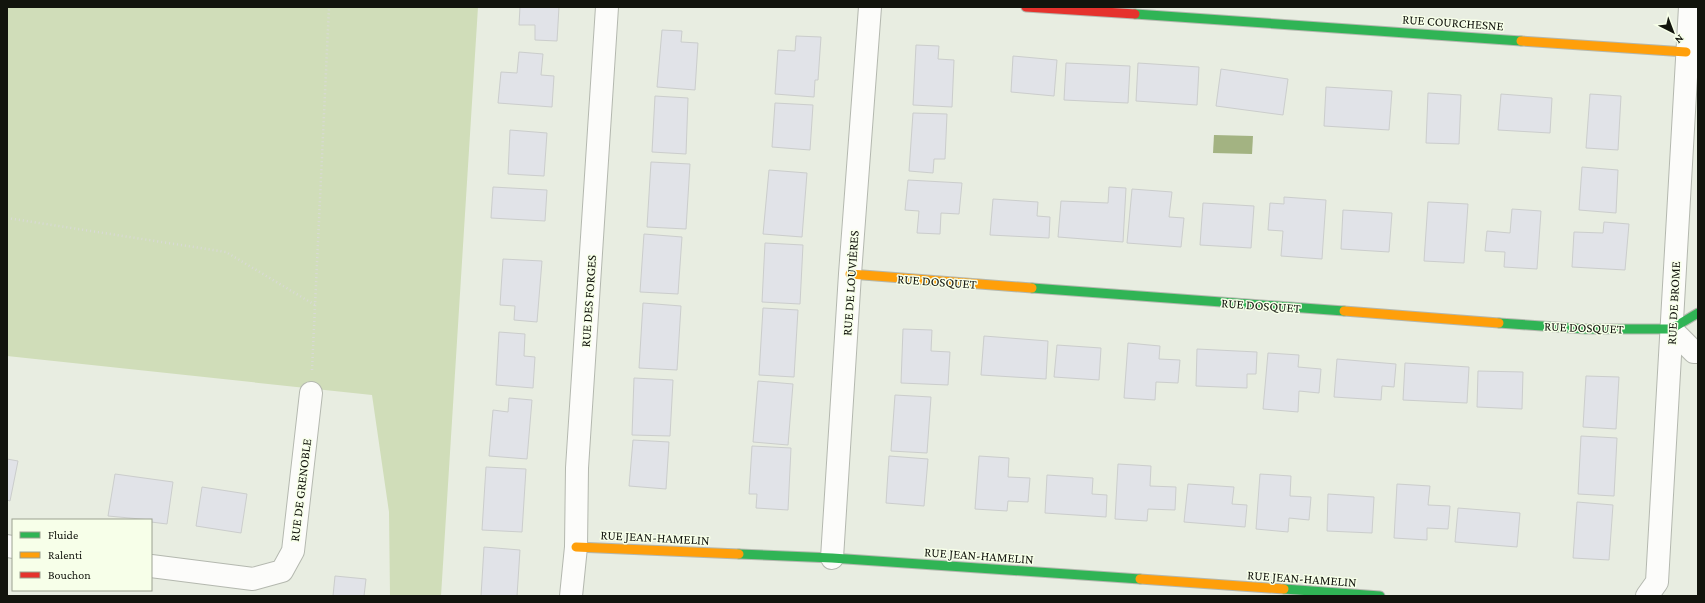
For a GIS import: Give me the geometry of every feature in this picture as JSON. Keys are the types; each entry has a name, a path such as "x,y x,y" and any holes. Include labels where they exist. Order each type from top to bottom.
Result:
{"street":[{"name":"RUE DES FORGES","path":"572,596 576,547 576,468 608,7"},
{"name":"RUE DE LOUVIÈRES","path":"832,558 850,274 870,7"},
{"name":"RUE COURCHESNE","path":"1026,7 1686,52"},
{"name":"RUE DE BROME","path":"1647,596 1657,582 1686,52 1690,7"},
{"name":"RUE DOSQUET","path":"850,274 1584,328 1671,329"},
{"path":"1698,313 1671,329 1694,352 1698,352"},
{"name":"RUE DE GRENOBLE","path":"152,566 253,579 282,571 293,551 311,392"},
{"name":"RUE JEAN-HAMELIN","path":"576,547 832,558 1380,596"}],"path":[{"path":"311,392 328,7"},
{"path":"7,218 226,252 315,305"}],"shaded area":[{"path":"7,7 478,7 441,596 390,596 389,512 372,395 7,356"},
{"path":"1214,135 1253,136 1252,154 1213,153"}],"building":[{"path":"520,7 559,7 557,41 535,40 535,25 519,25"},
{"path":"662,30 682,31 681,42 698,43 695,90 657,87"},
{"path":"796,36 821,37 818,80 815,80 814,97 775,94 778,50 795,51"},
{"path":"916,45 939,46 938,59 954,60 952,107 913,105"},
{"path":"519,52 543,54 541,75 554,76 552,107 498,103 501,72 517,73"},
{"path":"1013,56 1057,60 1054,96 1011,92"},
{"path":"1066,63 1130,66 1128,103 1064,100"},
{"path":"1138,63 1199,67 1197,105 1136,101"},
{"path":"1221,69 1288,79 1283,115 1216,106"},
{"path":"1326,87 1392,91 1389,130 1324,126"},
{"path":"1428,93 1461,95 1459,144 1426,143"},
{"path":"1501,94 1552,98 1550,133 1498,130"},
{"path":"1590,94 1621,96 1618,150 1586,148"},
{"path":"655,96 688,98 686,154 652,152"},
{"path":"775,103 813,105 810,150 772,147"},
{"path":"913,113 947,114 945,159 934,159 933,173 909,171"},
{"path":"510,130 547,133 544,176 508,174"},
{"path":"651,162 690,164 686,229 647,227"},
{"path":"1582,167 1618,170 1616,213 1579,210"},
{"path":"769,170 807,173 802,237 763,234"},
{"path":"908,180 962,183 959,214 941,213 940,234 917,233 919,211 905,210"},
{"path":"493,187 547,190 545,221 491,218"},
{"path":"1109,187 1126,188 1123,242 1058,237 1061,201 1108,203"},
{"path":"1132,189 1172,192 1169,217 1184,218 1181,247 1127,243"},
{"path":"1284,197 1326,200 1322,259 1281,256 1283,231 1268,230 1270,203 1284,204"},
{"path":"993,199 1038,202 1037,216 1050,217 1049,238 990,235"},
{"path":"1428,202 1468,204 1464,263 1424,261"},
{"path":"1203,203 1254,206 1251,248 1200,245"},
{"path":"1512,209 1541,211 1537,269 1504,267 1505,252 1485,251 1487,231 1510,233"},
{"path":"1343,210 1392,213 1389,252 1341,249"},
{"path":"1604,222 1629,224 1625,270 1572,267 1574,232 1603,233"},
{"path":"644,234 682,237 678,294 640,292"},
{"path":"765,243 803,245 800,304 762,302"},
{"path":"503,259 542,261 537,322 514,320 515,306 500,305"},
{"path":"643,303 681,306 677,370 639,368"},
{"path":"763,308 798,310 794,377 759,375"},
{"path":"903,329 932,330 931,351 950,352 948,385 901,383"},
{"path":"499,332 525,334 524,356 535,357 533,388 496,385"},
{"path":"984,336 1048,341 1046,379 981,375"},
{"path":"1128,343 1160,346 1159,359 1180,360 1178,383 1156,382 1155,400 1124,398"},
{"path":"1057,345 1101,348 1099,380 1054,377"},
{"path":"1197,349 1257,352 1256,374 1247,374 1247,388 1196,386"},
{"path":"1268,353 1299,355 1298,367 1321,369 1319,393 1299,391 1298,412 1263,409"},
{"path":"1337,359 1396,364 1394,387 1382,386 1381,400 1334,397"},
{"path":"1405,363 1469,367 1467,403 1403,400"},
{"path":"1478,371 1523,372 1522,409 1477,407"},
{"path":"1586,376 1619,377 1616,429 1583,427"},
{"path":"634,378 673,380 670,436 632,435"},
{"path":"758,381 793,384 788,445 753,442"},
{"path":"895,395 931,397 927,453 891,451"},
{"path":"509,398 532,400 527,459 489,456 493,410 508,412"},
{"path":"1581,436 1617,438 1614,496 1578,494"},
{"path":"633,440 669,442 666,489 629,486"},
{"path":"752,446 791,448 788,510 756,508 757,494 749,494"},
{"path":"889,456 928,459 924,506 886,503"},
{"path":"979,456 1009,458 1008,477 1030,478 1028,502 1008,501 1007,511 975,509"},
{"path":"7,459 18,461 10,501 7,500"},
{"path":"1118,464 1151,466 1150,486 1176,487 1175,510 1148,509 1147,521 1115,519"},
{"path":"486,467 526,469 522,532 482,530"},
{"path":"115,474 173,482 167,524 152,522 152,519 108,516"},
{"path":"1260,474 1291,476 1290,496 1311,497 1309,520 1289,518 1288,532 1256,529"},
{"path":"1047,475 1093,478 1092,494 1107,495 1106,517 1045,513"},
{"path":"1188,484 1234,487 1232,504 1247,505 1245,527 1184,522"},
{"path":"1397,484 1430,486 1428,505 1450,506 1448,529 1427,528 1427,540 1394,538"},
{"path":"202,487 247,494 241,533 196,526"},
{"path":"1328,494 1374,497 1372,533 1327,531"},
{"path":"1577,502 1613,505 1609,560 1573,558"},
{"path":"1458,508 1520,513 1517,547 1455,542"},
{"path":"484,547 520,550 517,596 481,596"},
{"path":"335,576 366,579 364,596 333,596"}],"traffic: fast":[{"path":"1135,14 1521,41"},
{"path":"1032,288 1344,311"},
{"path":"1499,323 1585,329 1671,329 1698,313"},
{"path":"739,554 832,558 1140,579"},
{"path":"1284,589 1380,596"}],"traffic: slow":[{"path":"1521,41 1686,52"},
{"path":"850,274 1032,288"},
{"path":"1344,311 1499,323"},
{"path":"576,547 739,554"},
{"path":"1140,579 1284,589"}],"traffic: jam":[{"path":"1026,7 1135,14"}]}
